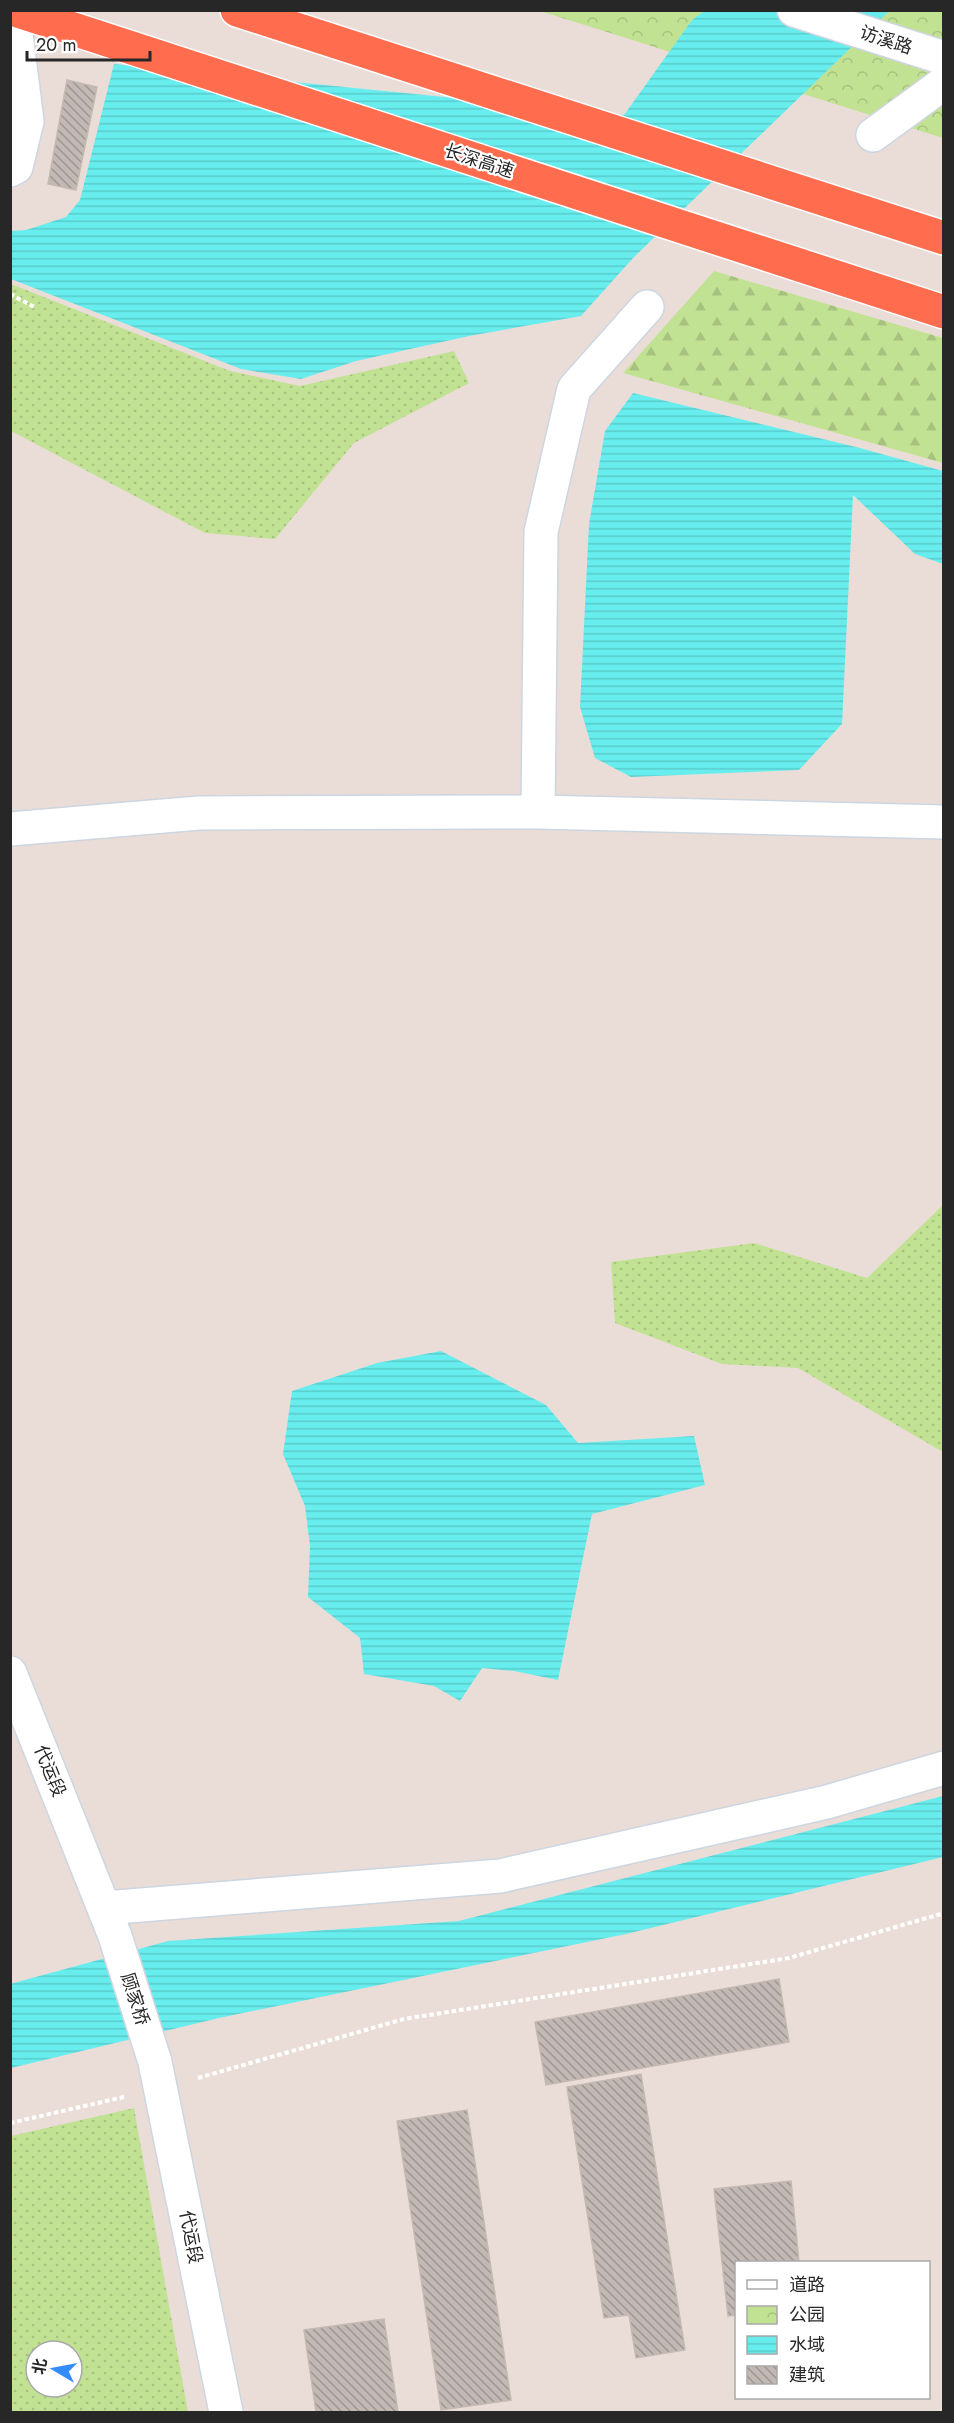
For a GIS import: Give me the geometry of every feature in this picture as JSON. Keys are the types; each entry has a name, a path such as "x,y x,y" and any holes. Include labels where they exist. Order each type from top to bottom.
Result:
{"highway":[{"name":"长深高速","path":"14,10 944,312"},
{"path":"237,10 944,238"}],"street":[{"path":"10,170 16,166 27,121 14,10"},
{"name":"访溪路","path":"794,10 944,58"},
{"path":"873,135 944,83"},
{"path":"538,812 541,532 574,389 647,307"},
{"path":"10,829 199,813 538,812 944,822"},
{"name":"代运段","path":"10,1673 110,1922"},
{"path":"110,1922 500,1876 827,1802 944,1768"},
{"name":"顾家桥","path":"110,1922 159,2075"},
{"name":"代运段","path":"159,2075 226,2412"}],"path":[{"path":"10,294 36,308"},
{"path":"10,2123 159,2075 404,2019 789,1958 944,1913"}],"green space":[{"path":"540,11 943,11 943,138"},
{"path":"714,271 943,338 943,463 623,373"},
{"path":"11,284 230,371 300,386 454,351 469,383 354,443 275,539 205,533 11,431"},
{"path":"943,1205 943,1452 798,1368 722,1364 615,1323 611,1262 754,1243 867,1278"},
{"path":"134,2108 188,2412 11,2412 11,2136"}],"water":[{"path":"704,11 889,11 634,257 581,316 469,336 356,361 301,379 241,369 11,279 10,231 26,230 66,217 80,200 114,64 624,115 692,20"},
{"path":"633,393 860,448 943,471 943,564 915,554 853,495 842,724 799,770 631,777 595,758 580,707 589,524 605,431"},
{"path":"441,1351 546,1405 578,1443 694,1436 705,1485 592,1514 558,1680 514,1671 482,1668 460,1701 434,1686 364,1674 360,1638 308,1597 310,1546 305,1506 283,1454 292,1391 377,1363"},
{"path":"943,1796 943,1857 626,1934 219,2018 11,2068 10,1984 168,1941 459,1921"}],"building":[{"path":"67,80 97,87 76,190 48,184"},
{"path":"779,1979 789,2042 546,2085 535,2022"},
{"path":"641,2074 685,2350 636,2358 629,2315 604,2318 567,2087"},
{"path":"467,2110 511,2400 441,2410 397,2121"},
{"path":"791,2181 799,2261 735,2261 735,2315 728,2316 714,2189"},
{"path":"384,2319 398,2412 316,2412 304,2330"}]}
